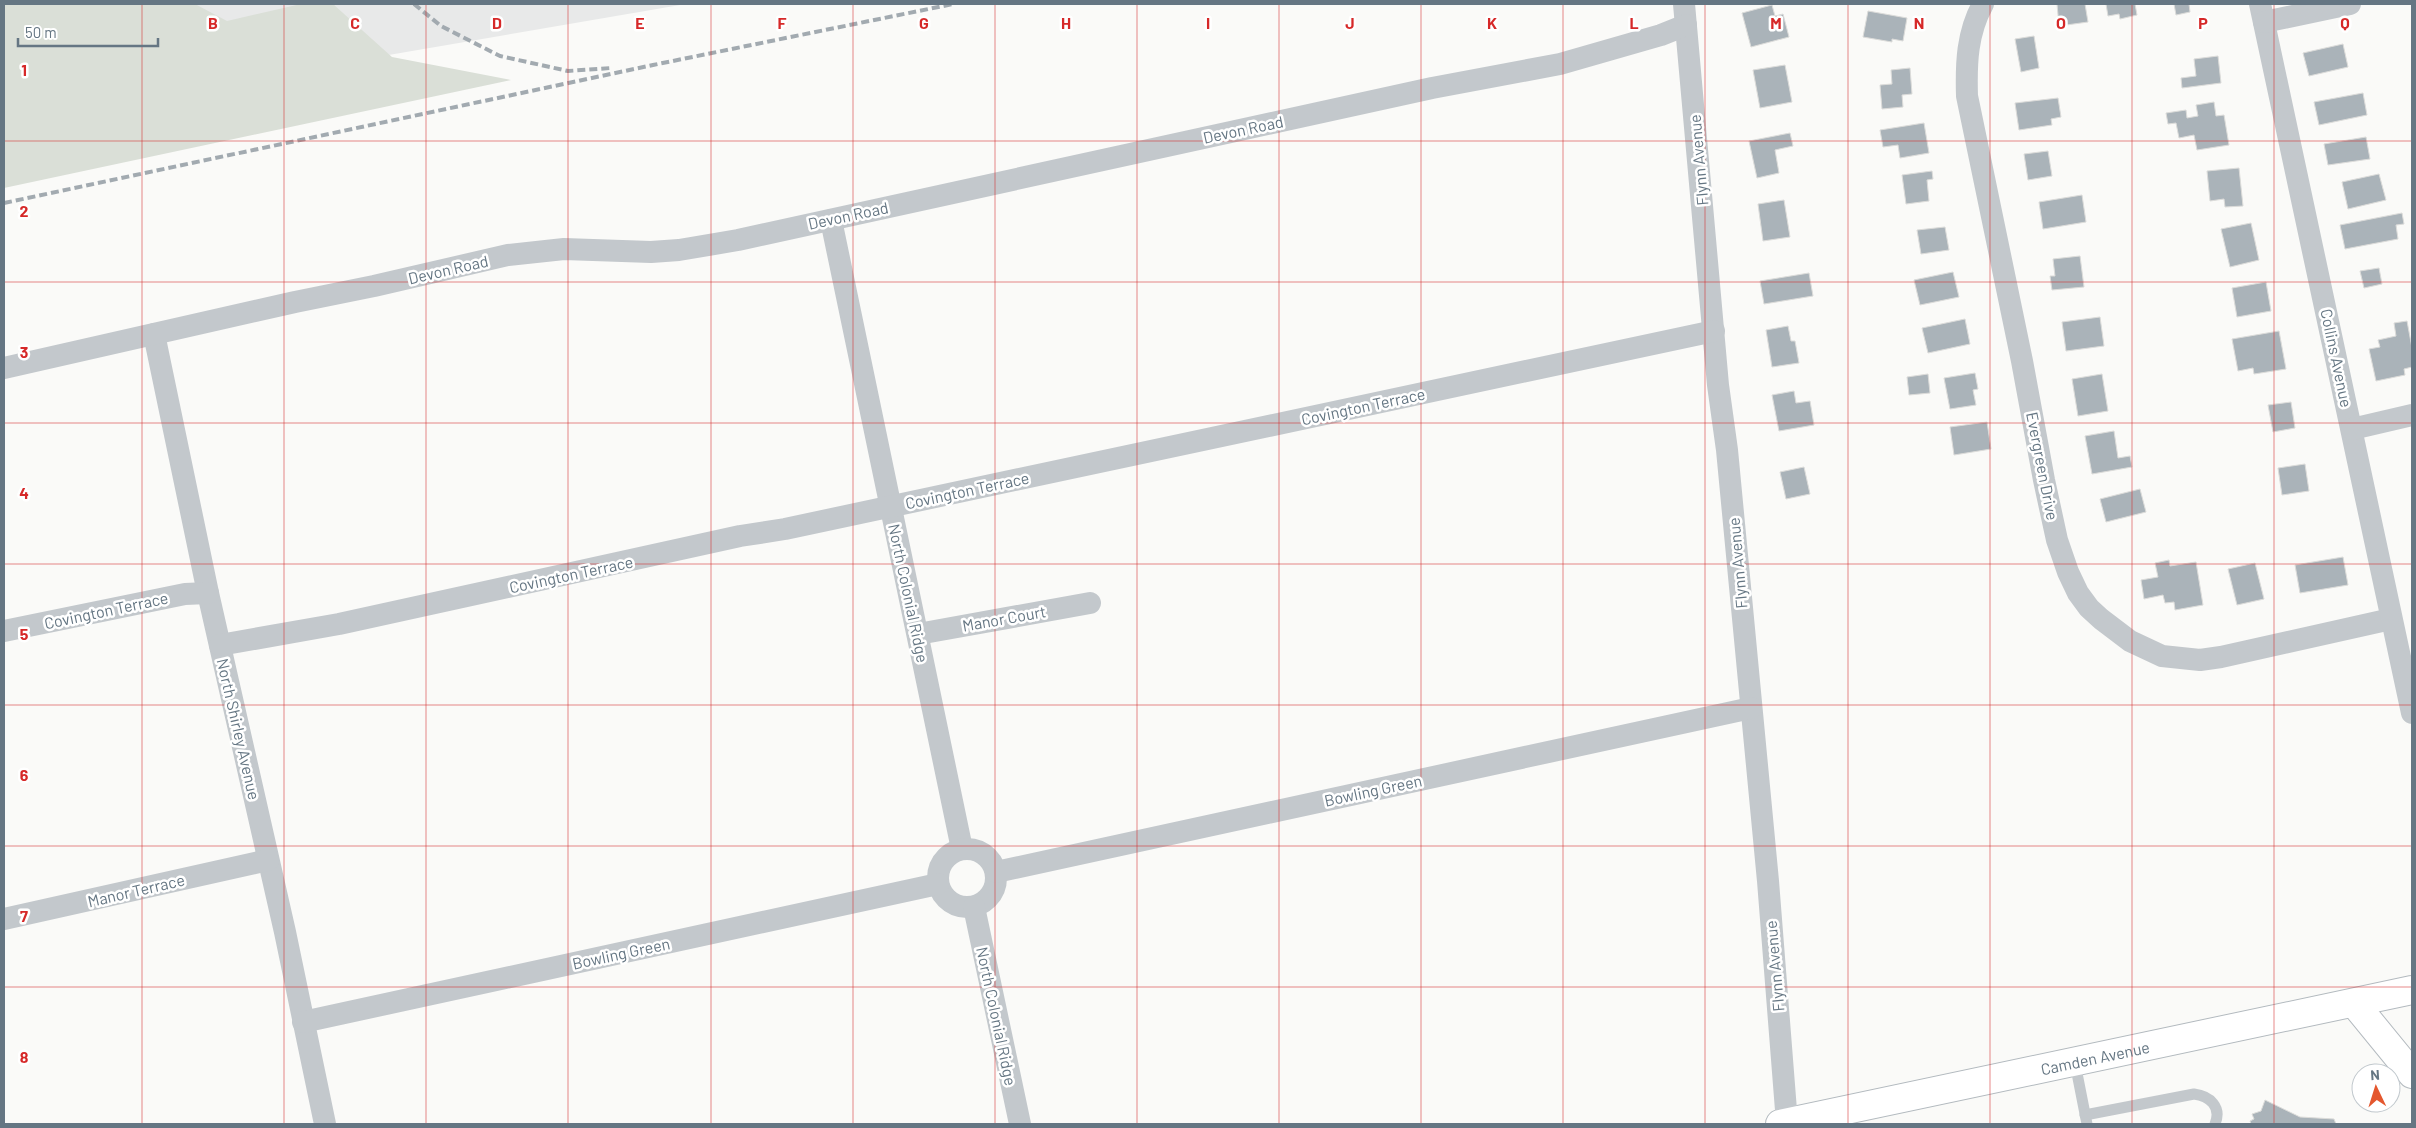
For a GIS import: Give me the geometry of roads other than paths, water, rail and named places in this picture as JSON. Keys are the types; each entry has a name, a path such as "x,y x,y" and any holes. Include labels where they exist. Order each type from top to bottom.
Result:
{"main road":[{"name":"Camden Avenue","path":"1783,1123 2075,1063 2412,990"},
{"path":"2354,1003 2412,1074"}],"street":[{"name":"Evergreen Drive","path":"1983,4 1970,34 1967,52 1967,96 2057,540 2068,572 2078,593 2101,619 2130,641 2162,656 2200,660 2340,632 2391,619"},
{"path":"2262,13 2350,4"},
{"name":"Collins Avenue","path":"2262,13 2412,713"},
{"name":"Devon Road","path":"4,368 508,255 564,249 622,252 679,250 738,240 1432,88 1560,64 1661,35 1685,14"},
{"name":"Flynn Avenue","path":"1685,14 1768,881 1783,1123"},
{"name":"North Colonial Ridge","path":"831,220 962,849"},
{"name":"Covington Terrace","path":"220,645 339,624 740,536 778,530 1714,331"},
{"name":"North Shirley Avenue","path":"154,334 208,592 325,1124"},
{"path":"2352,429 2412,415"},
{"name":"Covington Terrace","path":"4,631 185,594 208,592"},
{"name":"Manor Court","path":"918,634 1090,603"},
{"name":"Bowling Green","path":"996,872 1750,708"},
{"path":"962,849 980,852 988,856 996,872 997,880 992,894 987,900 974,907 956,906 941,893 938,884 938,875 945,858 962,849"},
{"name":"Manor Terrace","path":"4,919 268,860"},
{"name":"Bowling Green","path":"304,1022 938,884"},
{"name":"North Colonial Ridge","path":"974,907 1020,1124"}],"lane":[{"path":"2075,1063 2086,1120 2194,1094 2205,1095 2217,1109 2215,1124"}],"railway":[{"path":"414,4 441,26 500,56 568,71 611,68"},
{"path":"4,203 653,65 953,4"}]}
